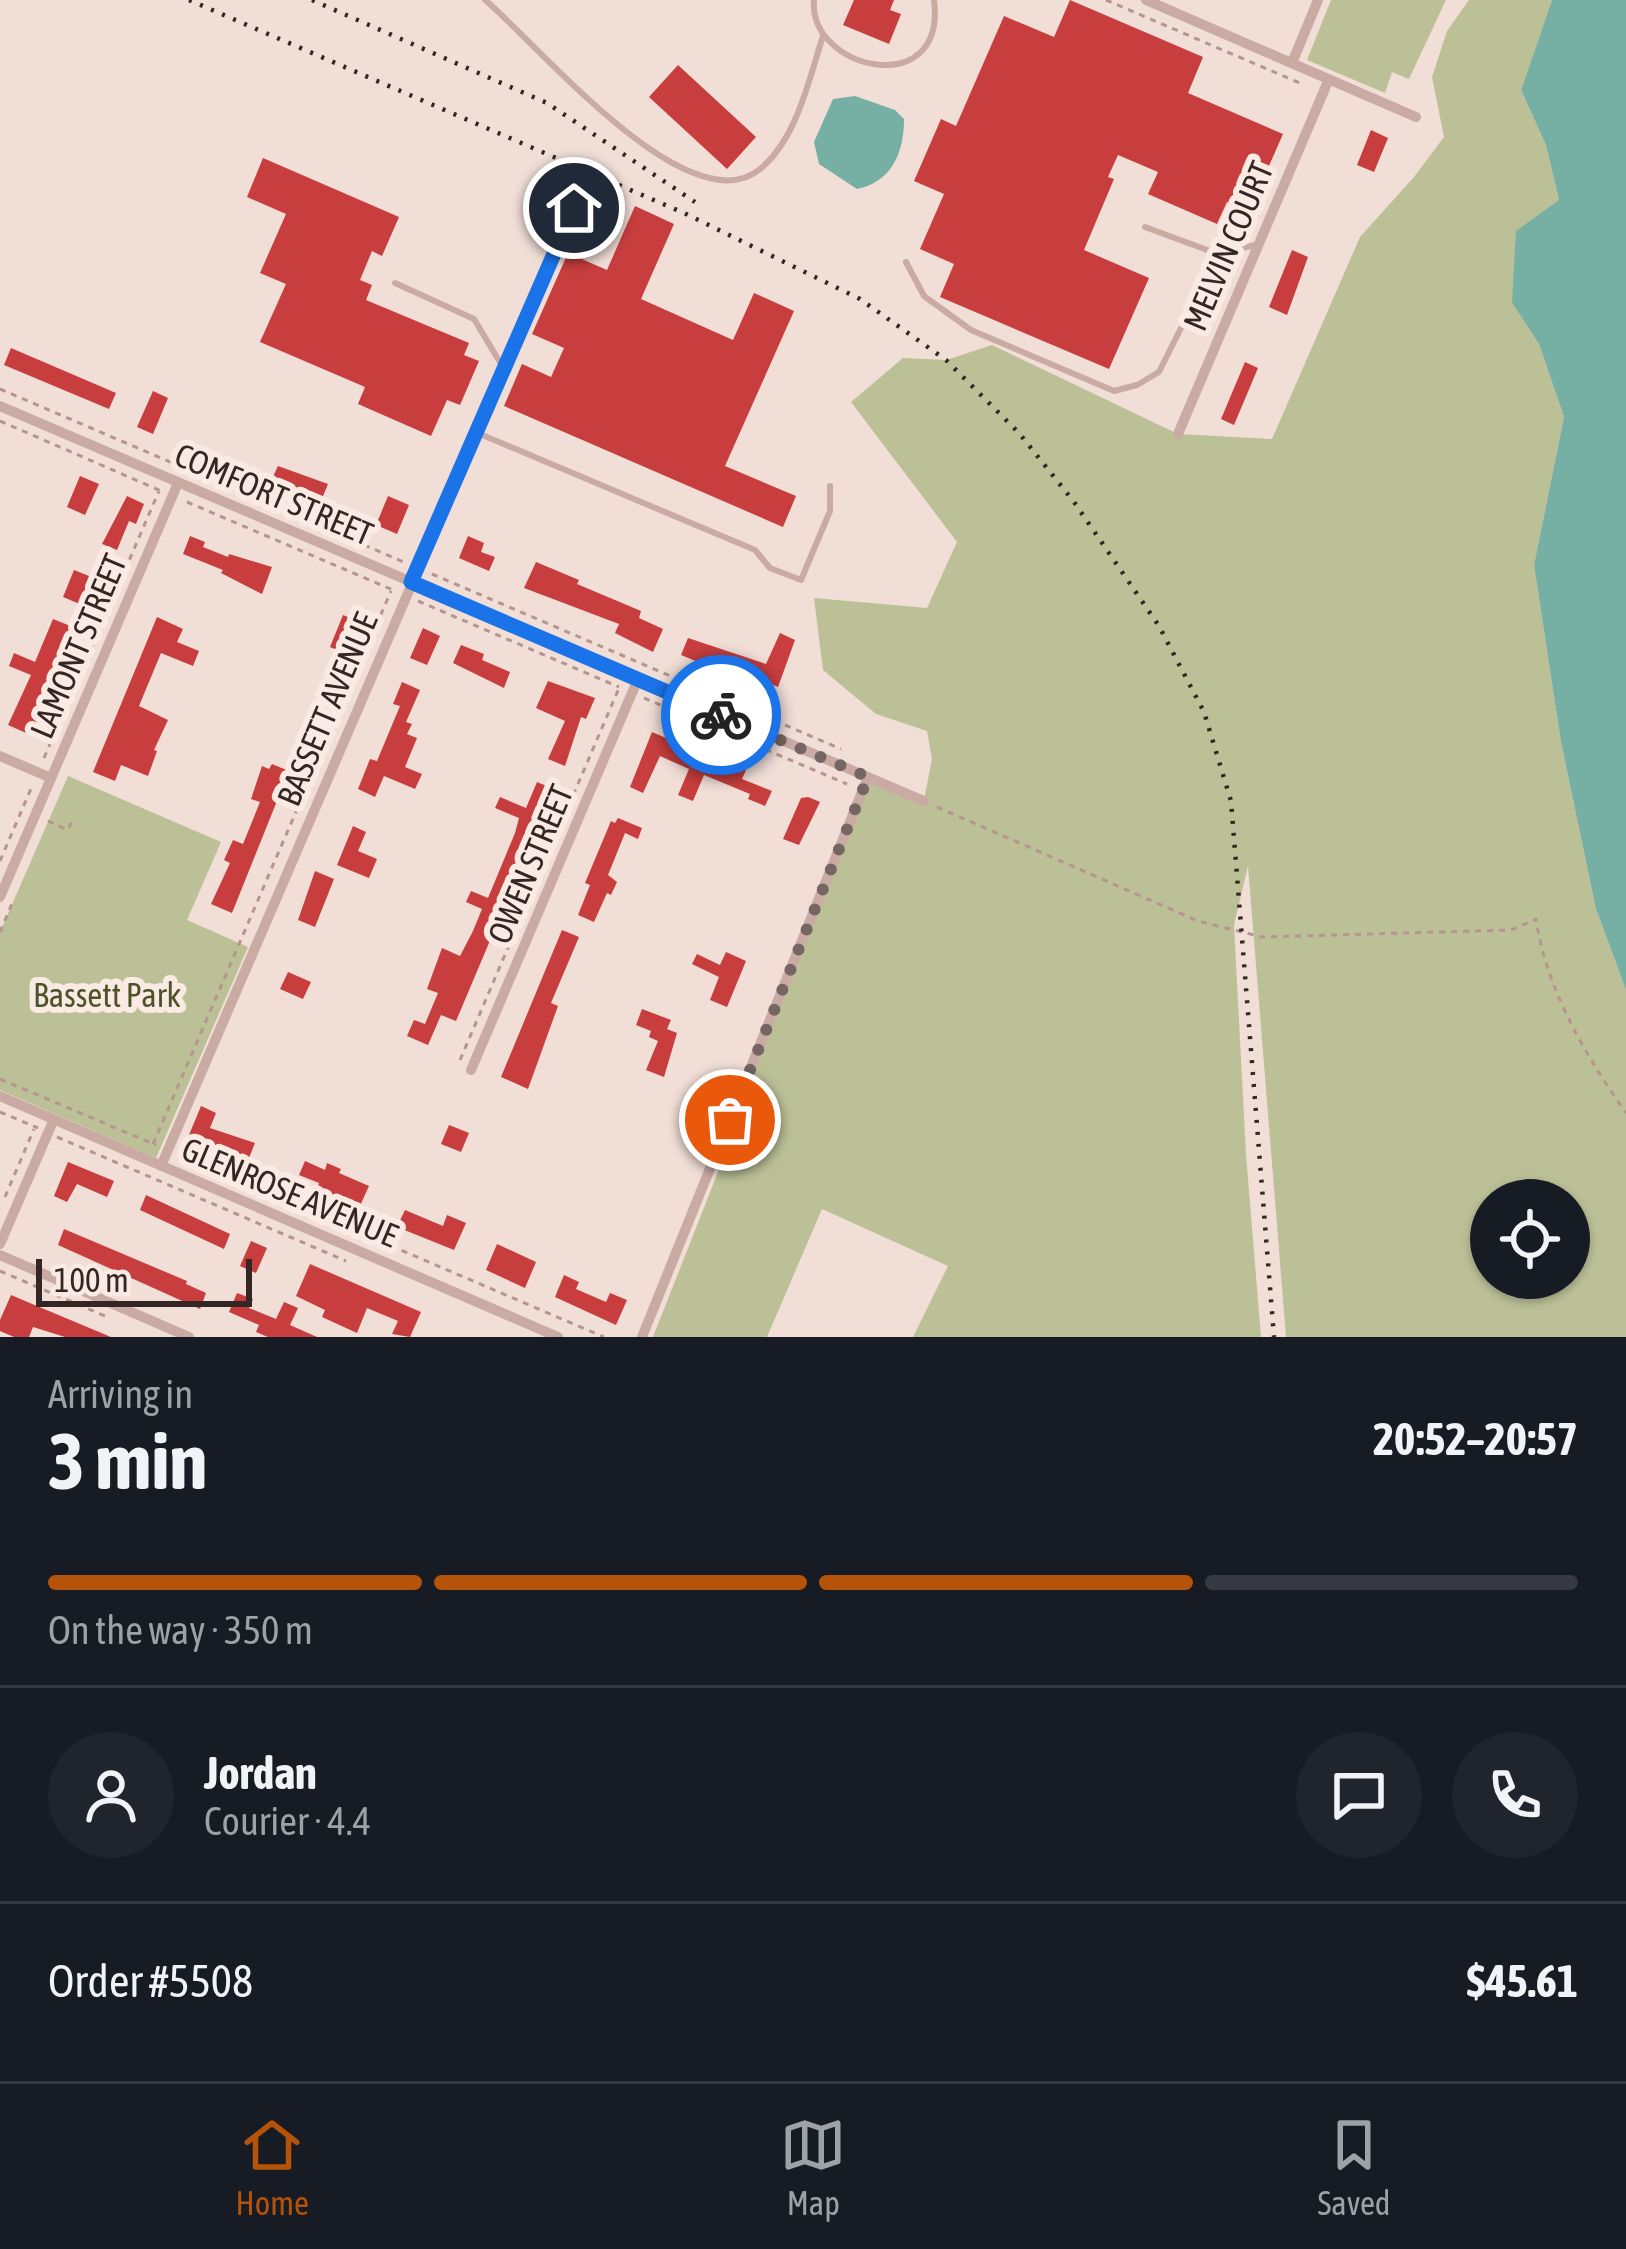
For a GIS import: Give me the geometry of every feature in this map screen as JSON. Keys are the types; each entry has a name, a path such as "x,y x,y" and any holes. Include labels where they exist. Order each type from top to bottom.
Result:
{"street":[{"path":"1146,0 1416,117"},
{"path":"1292,63 1318,0"},
{"name":"MELVIN COURT","path":"1178,434 1329,80"},
{"name":"BASSETT AVENUE","path":"161,1166 574,208"},
{"name":"COMFORT STREET","path":"0,406 175,489 397,576 924,801"},
{"name":"LAMONT STREET","path":"0,897 175,489"},
{"name":"OWEN STREET","path":"471,1070 638,679"},
{"path":"0,756 51,778"},
{"path":"642,1337 868,777"},
{"name":"GLENROSE AVENUE","path":"0,1096 558,1337"},
{"path":"0,1244 41,1130 54,1119"},
{"path":"0,1256 189,1337"}],"lane":[{"path":"485,0 647,148 683,170 715,181 733,182 760,169 787,135 823,36"},
{"path":"814,0 814,21 823,36 846,54 877,65 904,65 917,58 929,39 934,0"},
{"path":"1145,227 1218,254 1259,244"},
{"path":"906,262 924,296 970,330 1114,391 1159,372 1218,254"},
{"path":"395,284 474,319 504,369"},
{"path":"476,433 755,550 770,568 800,580 830,511 830,486"}],"path":[{"path":"1106,0 1302,84"},
{"path":"0,421 159,490 175,489 391,589 847,784"},
{"path":"0,861 159,490"},
{"path":"146,1159 403,561"},
{"path":"924,801 1198,921 1262,937 1510,930 1536,919 1541,956 1594,1067 1626,1113"},
{"path":"48,821 68,830 72,821"},
{"path":"0,1078 604,1337"},
{"path":"0,1112 356,1265"},
{"path":"0,1209 41,1130"},
{"path":"0,1271 109,1317"}],"green space":[{"path":"1331,0 1446,0 1409,79 1392,72 1385,93 1307,60"},
{"path":"1469,0 1552,0 1521,90 1546,145 1559,200 1512,303 1539,344 1564,417 1534,565 1561,742 1596,909 1626,990 1626,1337 1286,1337 1248,866 1234,925 1261,1337 913,1337 948,1266 822,1209 767,1337 653,1337 720,1167 712,1163 868,777 924,800 932,759 927,731 876,714 823,670 814,598 927,608 957,542 851,402 903,358 946,360 992,345 1178,434 1272,439 1360,237 1444,137 1432,77 1447,31"},
{"name":"Bassett Park","path":"68,776 221,842 187,920 248,947 156,1158 0,1090 0,932"}],"water":[{"path":"1552,0 1626,0 1626,990 1596,909 1561,742 1534,565 1564,417 1539,344 1512,303 1516,231 1559,200 1546,145 1521,90"},
{"path":"855,96 895,110 904,119 898,155 887,173 857,189 819,164 814,142 833,99"}],"building":[{"path":"854,0 894,0 890,10 901,14 889,44 843,25"},
{"path":"1070,0 1203,57 1188,93 1283,134 1249,211 1227,202 1217,224 1148,194 1158,172 1118,155 1108,177 1114,179 1084,250 1149,278 1109,369 940,297 954,264 920,249 944,194 914,181 941,119 956,126 1004,16 1054,37"},
{"path":"678,65 756,137 727,169 649,97"},
{"path":"1371,130 1388,138 1374,172 1357,165"},
{"path":"263,158 399,217 382,256 372,251 360,280 372,285 366,300 469,343 464,355 479,361 460,405 447,400 431,436 358,404 365,387 260,342 286,284 260,273 286,214 247,197"},
{"path":"635,206 674,224 641,299 733,340 754,293 794,311 725,466 796,496 783,527 504,406 522,364 551,377 564,348 532,334 568,253 607,270"},
{"path":"1292,250 1308,257 1287,315 1269,307"},
{"path":"11,348 116,393 109,409 4,365"},
{"path":"1245,362 1258,368 1234,425 1221,419"},
{"path":"153,391 168,398 153,434 137,427"},
{"path":"278,466 328,484 321,501 271,481"},
{"path":"80,476 99,484 85,515 67,507"},
{"path":"127,496 144,504 136,524 129,521 117,550 102,544"},
{"path":"388,496 409,505 397,534 376,525"},
{"path":"190,536 228,557 272,567 262,594 221,573 223,570 183,554"},
{"path":"468,536 484,543 481,552 495,557 489,571 459,558"},
{"path":"536,562 641,611 639,618 663,629 653,652 615,633 619,624 524,588"},
{"path":"74,570 94,578 82,605 63,597"},
{"path":"343,615 355,620 342,652 330,647"},
{"path":"157,617 183,629 177,642 199,651 193,666 161,653 139,706 168,720 152,765 148,776 121,765 115,781 93,772"},
{"path":"53,619 73,627 33,736 8,725 31,675 9,666 14,653 35,662"},
{"path":"423,628 440,636 427,665 410,658"},
{"path":"780,633 795,640 778,687 769,683 766,690 681,655 688,638 766,664"},
{"path":"461,645 510,672 504,688 453,663"},
{"path":"548,681 595,698 586,719 581,717 565,766 548,759 565,721 536,708"},
{"path":"402,682 420,690 406,722 412,724 407,734 417,738 405,767 422,774 415,789 384,776 375,797 358,789 370,759 377,761 400,706 393,704"},
{"path":"652,732 746,770 742,779 772,791 765,806 748,799 750,794 704,775 693,801 678,795 689,769 660,756 643,793 630,787"},
{"path":"272,764 289,771 232,913 211,904 230,863 224,860 233,840 243,844 260,802 251,799 262,766 269,769"},
{"path":"537,782 554,789 456,1021 441,1015 428,1045 407,1036 414,1020 425,1024 438,993 427,989 442,948 460,956 473,931 482,909 466,902 471,891 488,898 515,833 519,818 495,808 500,797 526,808"},
{"path":"801,798 820,802 799,845 783,839"},
{"path":"618,818 642,828 638,839 625,833 608,875 617,882 594,922 578,915 590,885 585,883 611,821"},
{"path":"353,826 366,832 358,851 377,859 369,878 337,865"},
{"path":"315,871 334,879 315,927 298,920"},
{"path":"562,930 579,937 551,1003 558,1006 528,1089 501,1077"},
{"path":"726,952 746,961 727,1007 710,1000 719,977 692,964 697,954 720,965"},
{"path":"288,972 311,982 303,999 280,989"},
{"path":"642,1009 671,1020 667,1029 677,1033 664,1077 646,1070 658,1041 649,1037 651,1031 636,1025"},
{"path":"201,1106 216,1113 210,1128 255,1143 244,1170 213,1156 217,1147 189,1135"},
{"path":"449,1125 469,1133 461,1152 441,1144"},
{"path":"305,1161 325,1170 327,1163 369,1186 359,1208 299,1175"},
{"path":"68,1162 114,1181 107,1197 77,1184 67,1202 54,1196"},
{"path":"146,1195 230,1234 224,1249 140,1210"},
{"path":"405,1210 443,1226 447,1215 466,1223 454,1250 397,1227"},
{"path":"64,1229 187,1281 206,1293 200,1309 58,1245"},
{"path":"251,1241 267,1248 256,1273 240,1266"},
{"path":"497,1244 536,1262 525,1288 486,1270"},
{"path":"310,1264 421,1312 410,1337 392,1334 398,1321 367,1308 357,1333 322,1317 325,1310 296,1296"},
{"path":"564,1275 579,1282 576,1289 606,1302 610,1293 627,1300 616,1325 555,1297"},
{"path":"237,1293 253,1299 249,1308 276,1319 284,1302 298,1308 290,1325 317,1337 268,1337 256,1332 259,1325 229,1312"},
{"path":"11,1295 111,1337 65,1337 33,1327 29,1337 14,1337 0,1331"}],"railway":[{"path":"189,0 684,213 860,299 946,360 1019,433 1074,502 1159,626 1204,712 1231,801 1274,1337"},
{"path":"312,0 547,103 695,202"}],"way so far":[{"path":"721,715 868,777 730,1120"}],"route":[{"path":"574,208 411,582 721,715"}]}
